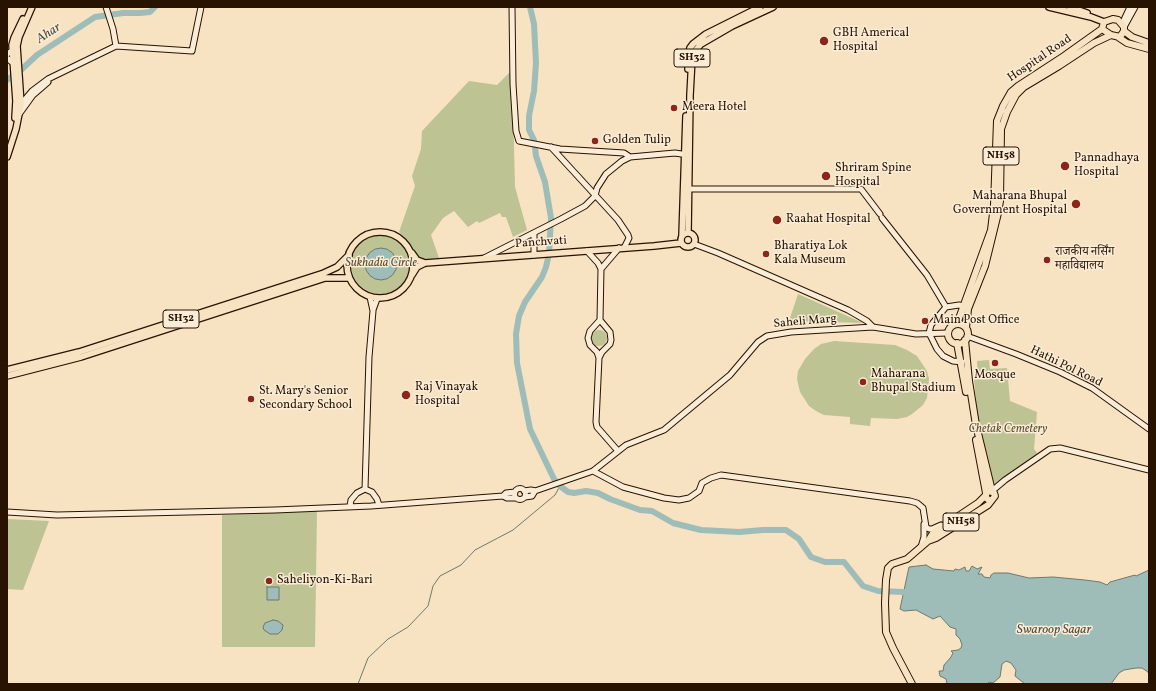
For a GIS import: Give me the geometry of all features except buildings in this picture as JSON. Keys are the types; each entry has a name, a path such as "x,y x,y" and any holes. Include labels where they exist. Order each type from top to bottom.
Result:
{"highway":[{"path":"1149,44 1132,37 1118,20 1106,21 1102,29 1111,36 1118,37 1127,43 1149,49"},
{"path":"1118,37 1120,37 1123,27"},
{"name":"Hospital Road","path":"957,324 991,230 994,206 997,121 1002,106 1011,92 1018,86 1102,29"},
{"name":"NH58","path":"928,541 936,538 977,512 992,500 987,499 988,493 969,381 966,328 968,309 985,266 998,213 1000,201 1001,129 1007,112 1016,95 1024,87 1094,43 1111,36"},
{"path":"957,324 966,328"},
{"name":"NH58","path":"948,333 951,327 957,324"},
{"path":"948,333 951,340 957,343 962,362 988,493"},
{"path":"957,343 966,338"},
{"name":"NH58","path":"912,684 886,632 886,574 888,568 892,564 907,559 920,549 933,534 978,503 988,493"}],"main road":[{"path":"7,156 16,129 18,113 12,48 14,38 28,7"},
{"path":"18,102 20,90 12,48 19,37 32,7"},
{"path":"687,154 688,56 690,48 706,34 760,7"},
{"name":"SH32","path":"694,244 695,237 688,232 686,189 692,58 695,51 701,44 732,26 773,7"},
{"path":"1049,7 1106,21"},
{"path":"1070,7 1106,21"},
{"path":"7,147 18,113"},
{"path":"686,189 682,243 687,247 694,244"},
{"name":"SH32","path":"7,370 79,352 324,273 337,267 349,255 358,240 370,234 378,232 393,235 403,242 417,260 425,263"},
{"path":"682,236 688,232"},
{"name":"Panchvati","path":"425,263 682,243"},
{"path":"410,251 413,263 412,275"},
{"path":"349,255 347,270 349,278 356,288 370,297 377,299 393,296 400,292 407,285 417,267 425,263"},
{"name":"SH32","path":"7,376 81,357 325,278 349,278"}],"street":[{"path":"106,7 113,29 116,46"},
{"path":"18,102 41,83 116,46 192,51 201,7"},
{"path":"512,7 514,100 518,140 539,146 624,153 630,157"},
{"path":"1123,27 1130,7"},
{"path":"1123,27 1135,7"},
{"path":"7,54 12,48"},
{"path":"7,58 13,63"},
{"path":"18,113 33,95 55,76"},
{"path":"20,90 23,93 32,91"},
{"path":"551,147 610,211 628,235 629,238 622,248 601,270"},
{"path":"484,259 584,206 595,196 597,188 606,174 630,157 675,153 687,154"},
{"path":"686,189 861,189 927,275 946,307"},
{"path":"535,254 536,232"},
{"path":"694,244 848,310 867,321 873,327"},
{"path":"587,251 598,263 601,270 600,320 610,332 611,340 610,344 602,352 599,358"},
{"path":"370,297 373,311"},
{"path":"365,489 369,358 373,311 377,299"},
{"path":"962,362 953,361 943,356 937,349 929,333 931,325 946,307 958,305 963,306"},
{"path":"600,320 590,331 588,338 590,345 597,352 599,358 596,427 618,451"},
{"name":"Saheli Marg","path":"593,471 626,445 664,430 730,375 758,342 767,336 791,332 873,327 916,334 948,333"},
{"name":"Hathi Pol Road","path":"966,338 1016,354 1060,372 1092,388 1149,428"},
{"path":"988,493 1050,449 1060,448 1149,470"},
{"path":"7,512 57,515 140,514 379,505 503,496 520,500 531,490 535,491 549,487 593,471 623,487 664,498 679,500 689,498 699,491 702,483 721,475 910,501 921,505 924,508 926,527 929,529 951,522"},
{"path":"350,506 351,500 357,493 365,489 372,492 379,505"},
{"path":"503,496 506,493 515,492 519,489 525,494"},
{"path":"515,492 516,498"},
{"path":"920,549 924,537 921,505"}],"green space":[{"path":"512,70 515,187 527,230 513,237 506,217 502,217 500,213 479,223 477,221 468,227 454,211 443,218 431,235 439,258 427,260 417,257 399,232 415,186 412,176 421,149 422,131 469,81 497,85"},
{"name":"Sukhadia Circle","path":"375,234 387,234 398,239 406,247 411,258 409,276 398,289 387,294 375,294 364,289 356,281 351,270 351,258 356,247 364,239"},
{"path":"798,294 863,323 789,321"},
{"path":"599,330 605,332 607,338 605,344 599,346 593,344 591,338 593,332"},
{"name":"Maharana Bhupal Stadium","path":"834,341 895,345 917,356 927,371 929,379 927,398 923,405 907,417 897,419 871,418 870,426 850,424 850,417 824,415 809,406 800,392 797,379 798,371 805,359 814,349 821,344"},
{"name":"Chetak Cemetery","path":"989,360 990,369 1007,368 1010,401 1037,412 1034,449 1038,454 993,485 977,415 974,379 978,378 977,361"},
{"name":"Saheliyon-Ki-Bari","path":"317,510 315,647 222,647 222,515"},
{"path":"7,519 49,521 23,590 7,589"}],"water":[{"path":"381,248 392,253 397,264 392,275 381,280 370,275 365,264 370,253"},
{"name":"Swaroop Sagar","path":"926,565 933,569 954,571 955,569 959,570 965,567 966,571 969,571 972,566 977,569 982,567 978,574 982,574 984,577 990,578 994,573 1008,573 1029,578 1053,577 1100,582 1107,585 1110,582 1136,576 1149,570 1149,675 1148,672 1142,668 1136,668 1124,670 1119,673 1111,684 1025,684 1015,676 1016,670 1011,663 1006,661 1002,664 1000,677 993,683 947,684 946,679 940,676 939,671 943,671 944,665 953,653 951,651 961,648 962,645 960,639 956,635 956,629 950,627 940,616 933,619 916,610 904,611 900,609 909,567"},
{"path":"267,587 279,587 279,600 267,600"},
{"path":"273,620 278,621 283,625 282,630 278,634 270,634 264,630 263,627 265,623"}],"waterway":[{"name":"Ahar","path":"7,80 37,55 95,17 123,13 150,12 155,7"},
{"path":"530,7 534,24 536,63 534,91 529,116 529,130 534,140 536,156 545,182 551,218 549,254 546,267 542,277 525,302 519,316 516,334 517,363 530,429 554,479 568,492 574,493 586,491 598,493 640,510 652,511 673,523 701,530 739,532 786,530 799,539 811,557 825,562 844,562 863,586 878,591 904,592"},
{"path":"358,684 368,658 388,639 408,627 428,606 433,586 440,576 461,565 475,550 513,530 555,495 560,486"}],"place":[{"name":"GBH Americal Hospital","path":"824,41"},
{"name":"Meera Hotel","path":"674,108"},
{"name":"Golden Tulip","path":"595,141"},
{"name":"Pannadhaya Hospital","path":"1065,166"},
{"name":"Shriram Spine Hospital","path":"826,176"},
{"name":"Maharana Bhupal Government Hospital","path":"1076,204"},
{"name":"Raahat Hospital","path":"777,220"},
{"name":"Bharatiya Lok Kala Museum","path":"766,254"},
{"name":"राजकीय नर्सिंग महाविद्यालय","path":"1047,260"},
{"name":"Main Post Office","path":"925,321"},
{"name":"Mosque","path":"995,363"},
{"name":"Maharana Bhupal Stadium","path":"863,382"},
{"name":"Raj Vinayak Hospital","path":"406,395"},
{"name":"St. Mary's Senior Secondary School","path":"251,399"},
{"name":"Saheliyon-Ki-Bari","path":"269,581"}]}
